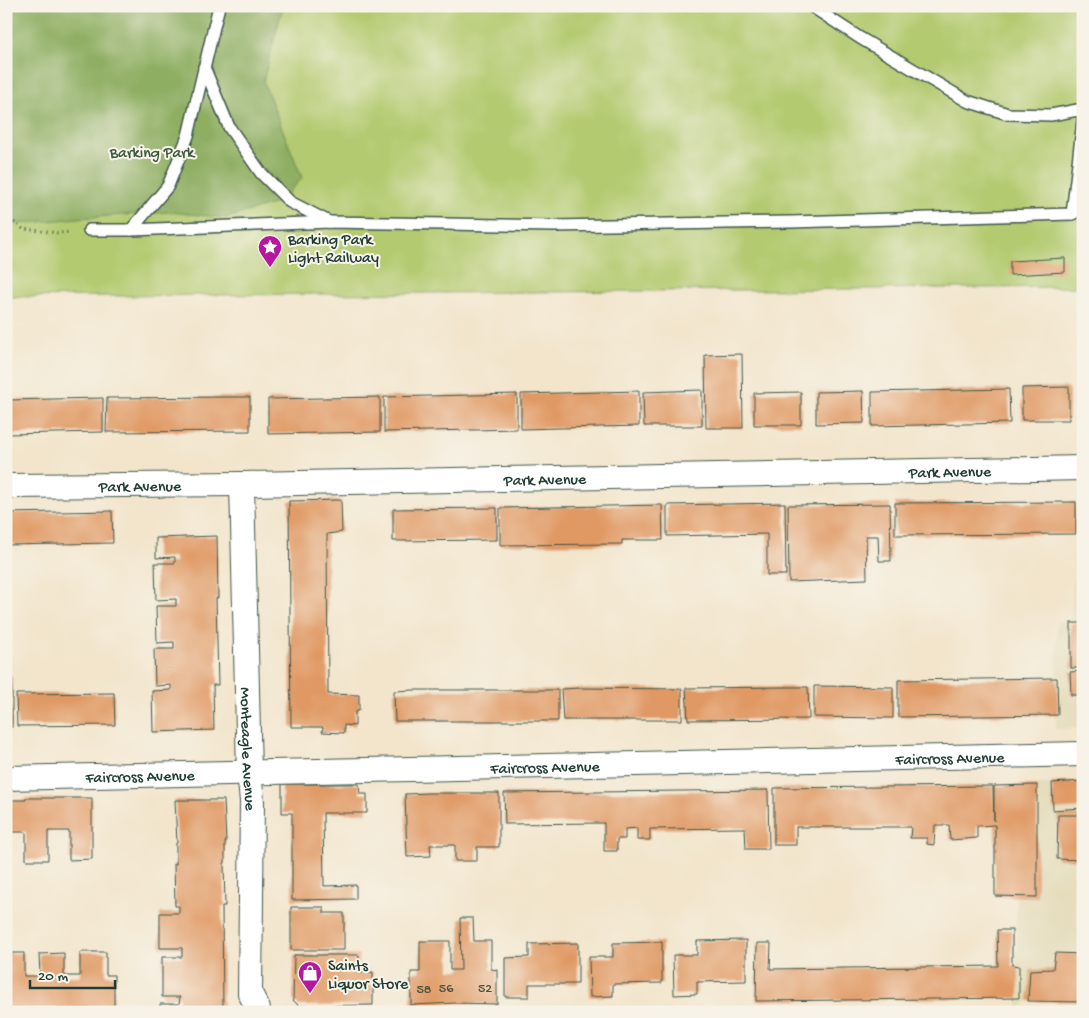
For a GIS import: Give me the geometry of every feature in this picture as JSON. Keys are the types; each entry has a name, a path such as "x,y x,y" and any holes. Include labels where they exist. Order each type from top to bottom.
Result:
{"street":[{"name":"Park Avenue","path":"6,486 242,484 1083,468"},
{"name":"Monteagle Avenue","path":"242,484 249,773 252,800 250,993 258,1012"},
{"name":"Faircross Avenue","path":"6,778 1083,754"}],"lane":[{"path":"131,230 168,186 188,136 219,6"},
{"path":"811,6 860,38 967,100 1008,114 1051,115 1083,108"},
{"path":"204,67 229,127 260,173 290,202 330,222"},
{"path":"89,230 330,222 552,226 781,222 1077,211 1083,120"}],"path":[{"path":"6,216 23,229 59,233 89,230"}],"shaded area":[{"path":"1079,489 1083,489 1083,728 1056,729 1057,622 1071,623"},
{"path":"1083,781 1083,1002 1028,1001 1018,1009 1016,896 995,896 994,786"}],"green space":[{"name":"Barking Park","path":"6,6 1083,6 1083,225 1079,234 1077,287 6,297"},
{"path":"6,6 283,6 263,81 302,178 280,202 226,218 170,212 6,225"}],"building":[{"path":"1065,258 1065,272 1010,275 1010,261"},
{"path":"742,354 743,428 706,428 705,355"},
{"path":"1069,387 1069,420 1022,420 1022,388"},
{"path":"1009,389 1010,423 872,426 872,392"},
{"path":"702,390 702,426 644,426 643,392"},
{"path":"639,391 639,426 521,429 521,394"},
{"path":"863,391 864,423 816,424 816,392"},
{"path":"801,392 801,425 754,425 754,393"},
{"path":"517,394 517,429 384,432 384,397"},
{"path":"250,397 250,431 106,432 107,398"},
{"path":"380,397 380,432 268,434 268,399"},
{"path":"103,398 103,432 6,434 6,400"},
{"path":"341,500 342,532 327,534 328,694 359,695 359,710 355,712 355,726 344,725 344,733 322,732 323,727 291,727 289,501"},
{"path":"1076,502 1076,534 895,535 895,503"},
{"path":"785,503 786,575 767,575 767,534 667,536 667,505"},
{"path":"890,504 891,561 879,561 878,536 866,536 867,579 789,582 788,505"},
{"path":"662,505 663,540 622,540 622,544 500,545 500,508"},
{"path":"497,508 497,540 393,541 393,509"},
{"path":"112,511 113,543 6,545 6,513"},
{"path":"217,536 218,685 213,685 214,730 153,732 152,691 171,690 171,685 155,686 154,649 174,649 174,642 157,643 156,606 176,606 176,599 156,600 155,563 175,563 175,557 156,558 156,538"},
{"path":"1071,623 1083,623 1083,668 1071,668"},
{"path":"1083,671 1083,695 1071,695 1070,672"},
{"path":"6,676 12,676 12,727 6,727"},
{"path":"1057,678 1058,715 898,717 898,680"},
{"path":"814,686 893,687 893,718 814,717"},
{"path":"808,687 809,719 688,720 686,688"},
{"path":"561,689 682,689 682,720 563,720"},
{"path":"558,690 558,721 395,721 394,691"},
{"path":"114,693 115,725 17,726 16,694"},
{"path":"1083,781 1083,808 1053,810 1052,783"},
{"path":"282,784 359,784 360,794 367,794 367,813 323,813 324,886 356,885 356,899 292,900 292,813 282,813"},
{"path":"1037,785 1037,897 995,896 995,825 977,826 977,838 950,840 949,825 935,825 934,845 927,844 927,838 910,838 911,827 796,827 796,845 774,845 774,788 993,786 994,821 994,786"},
{"path":"768,790 769,849 746,849 745,828 650,829 650,840 637,840 637,828 625,829 625,839 617,839 617,851 604,851 604,823 505,824 504,793"},
{"path":"499,793 499,847 477,847 477,861 455,861 455,845 430,845 431,856 407,857 405,794"},
{"path":"26,798 92,798 92,859 69,860 69,831 48,831 48,860 26,860 26,832 6,832 6,800 26,800"},
{"path":"175,800 224,800 226,842 224,863 225,906 222,906 223,1012 160,1012 160,1004 179,1004 180,997 162,997 162,957 182,957 182,948 160,948 160,913 179,913 179,906 175,906 174,864 176,864 177,843"},
{"path":"1058,815 1083,815 1083,860 1057,859"},
{"path":"291,907 324,907 324,913 344,913 344,950 291,950"},
{"path":"460,918 473,918 474,941 491,941 491,969 497,970 497,1004 411,1005 411,972 420,972 420,941 450,941 450,970 461,970"},
{"path":"997,930 1012,930 1012,965 1019,966 1019,998 756,1001 757,943 771,943 770,969 998,966"},
{"path":"746,940 746,981 697,982 697,994 674,995 673,955 697,955 697,941"},
{"path":"662,942 662,983 613,984 613,996 590,997 589,957 613,957 613,943"},
{"path":"578,943 578,984 529,984 529,997 505,997 505,958 529,957 529,944"},
{"path":"80,952 106,952 106,975 114,975 114,1008 6,1010 6,953 24,953 24,976 40,976 39,954 64,953 64,976 80,976"},
{"path":"1055,953 1083,954 1083,1002 1028,1001 1030,970 1053,969"},
{"path":"294,955 359,955 359,973 373,972 373,1005 299,1006 293,1000"}],"place":[{"name":"Barking Park Light Railway","path":"270,268"},
{"name":"Saints Liquor Store","path":"310,994"}]}
